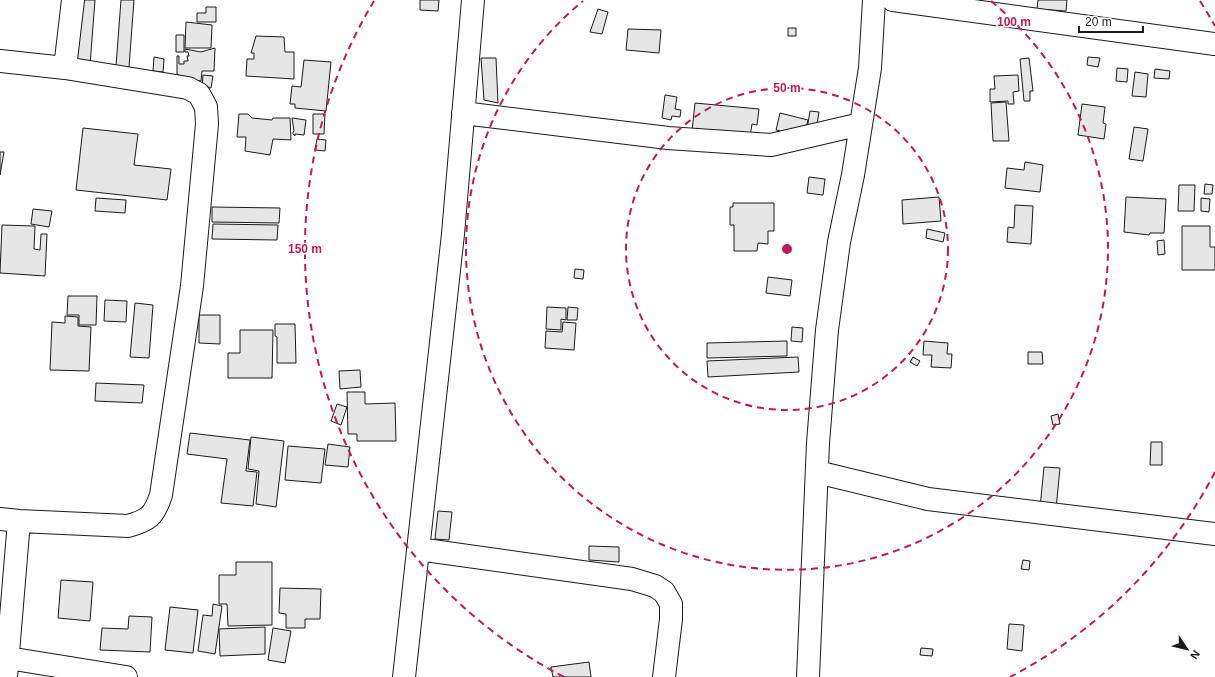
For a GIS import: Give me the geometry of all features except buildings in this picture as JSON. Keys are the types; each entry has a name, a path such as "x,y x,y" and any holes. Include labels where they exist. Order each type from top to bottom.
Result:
{"street":[{"path":"64,68 73,0"},
{"path":"404,677 453,234 472,0"},
{"path":"808,677 817,472 827,330 839,242 853,175 870,68 874,0"},
{"path":"893,0 1215,44"},
{"path":"0,61 64,68 188,88 199,94 206,107 207,124 192,286 161,495 157,506 151,515 143,522 128,526 10,520 7,668 126,677"},
{"path":"463,113 668,138 771,145 861,124"},
{"path":"817,472 928,499 1215,534"},
{"path":"418,549 632,579 655,586 664,592 671,604 671,619 664,677"}]}
